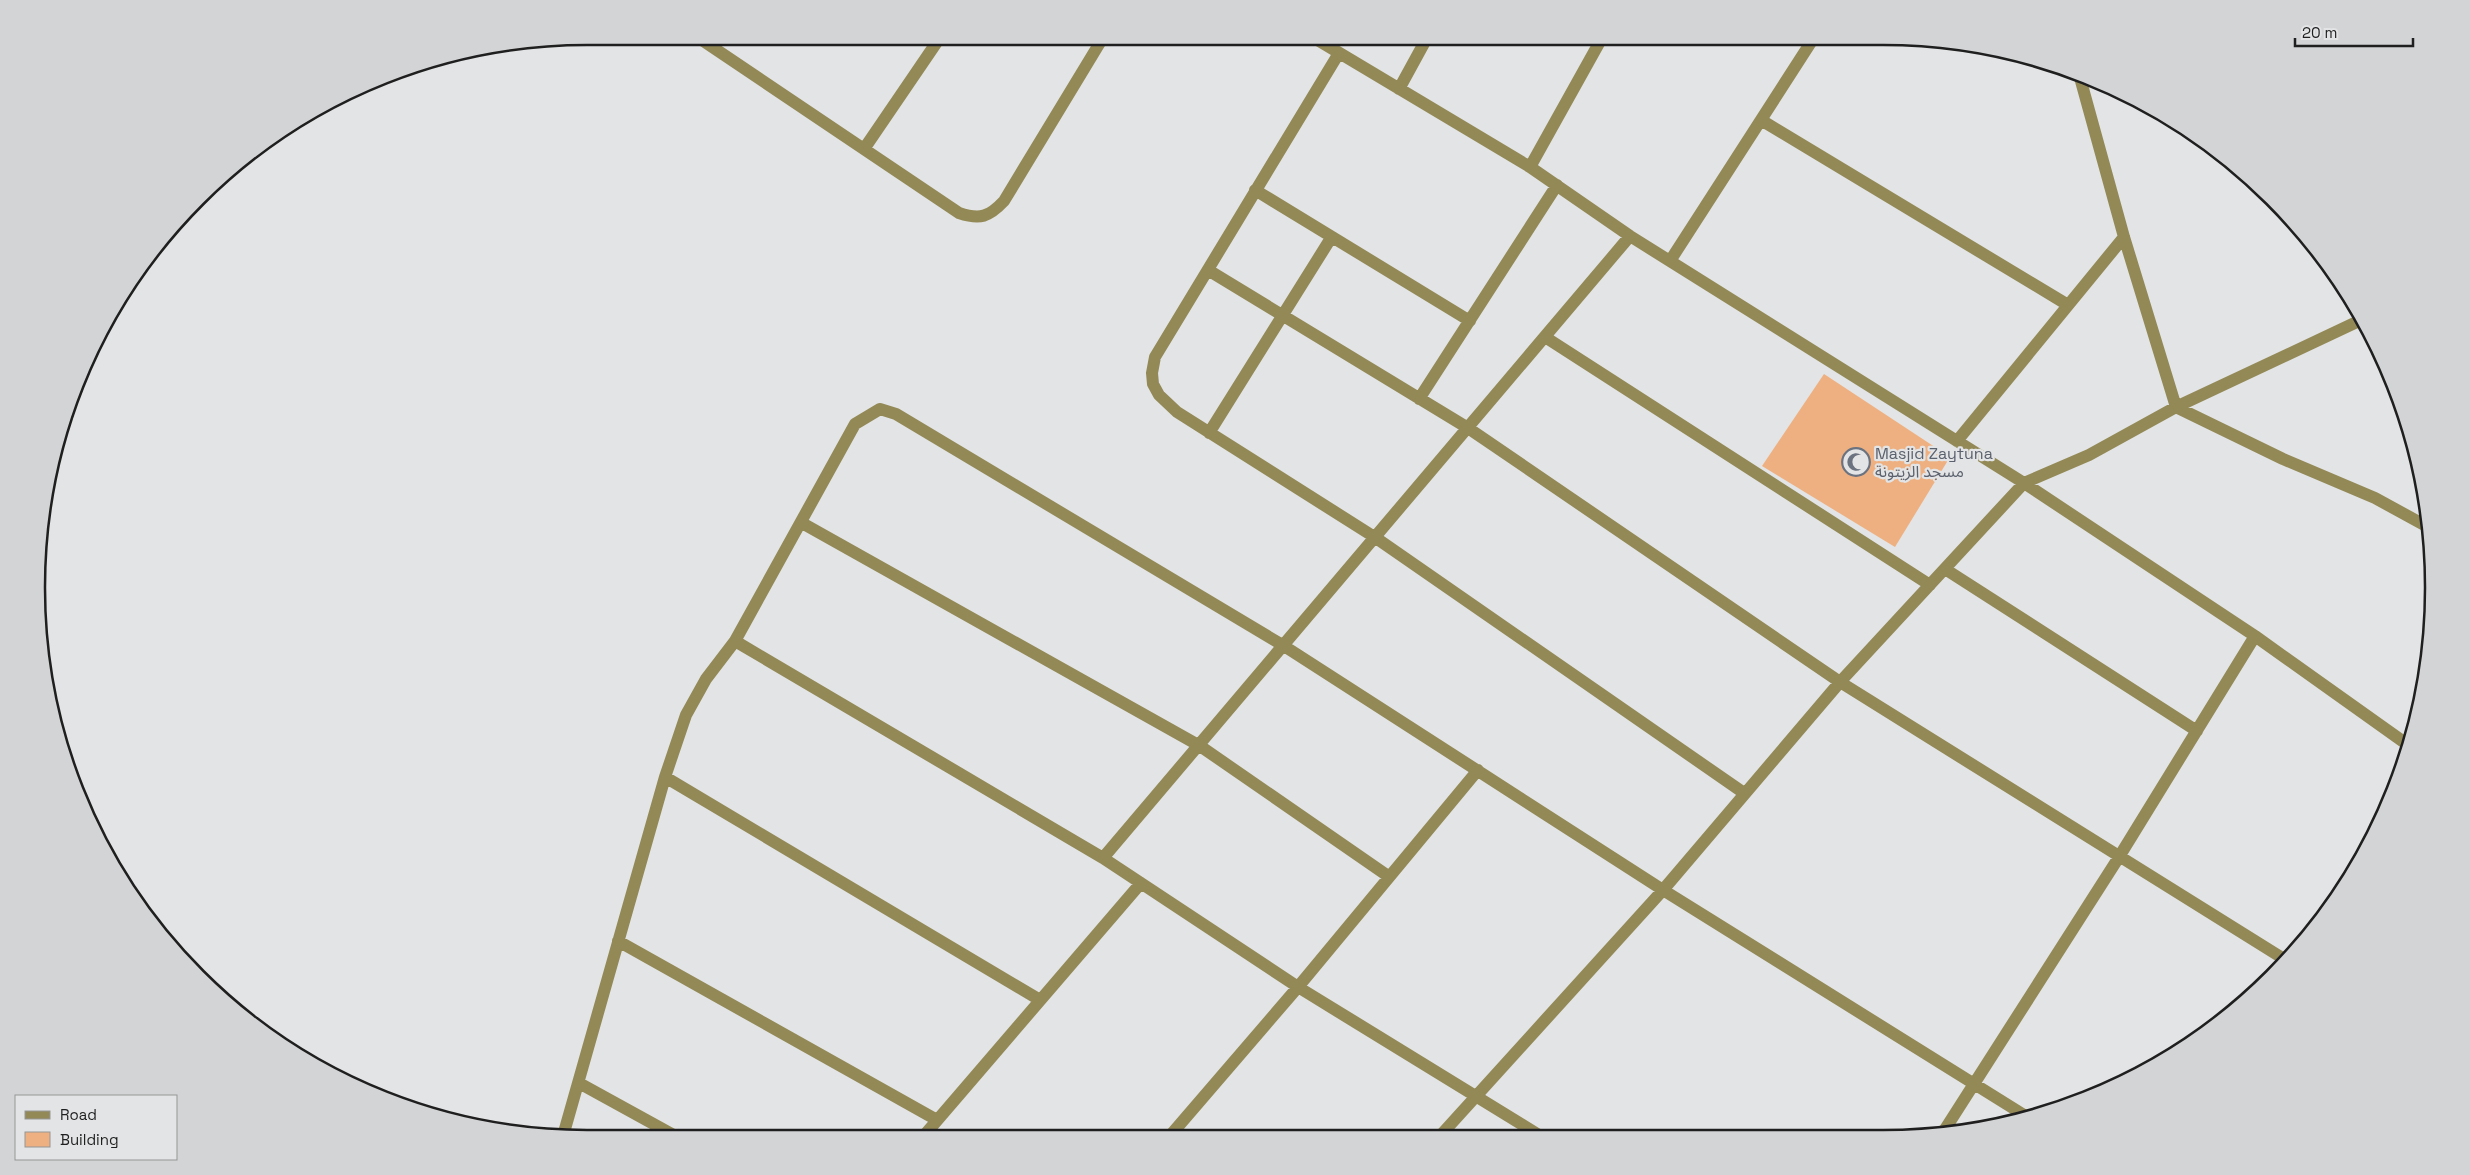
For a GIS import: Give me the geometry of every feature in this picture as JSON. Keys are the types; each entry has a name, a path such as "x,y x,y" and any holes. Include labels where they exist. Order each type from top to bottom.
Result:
{"street":[{"path":"709,45 959,213 983,218 994,212 1004,201 1099,45"},
{"path":"864,149 935,45"},
{"path":"1326,45 1530,167 1630,236 2024,483 2255,636 2403,741"},
{"path":"1399,89 1423,45"},
{"path":"1530,167 1598,45"},
{"path":"1670,261 1809,45"},
{"path":"1339,53 1254,190 1155,357 1152,373 1153,384 1159,395 1177,412 1376,538 1744,793"},
{"path":"2081,83 2124,237 2176,407 2283,459 2374,498 2421,523"},
{"path":"1761,120 2068,305"},
{"path":"1420,399 1557,186"},
{"path":"1254,190 1470,321"},
{"path":"1103,858 1200,746 1630,236"},
{"path":"1958,441 2124,237"},
{"path":"1209,433 1331,238"},
{"path":"1208,270 1468,428 1840,682 2280,956"},
{"path":"1445,1130 1663,890 1840,682 2024,483 2088,454 2176,407 2355,323"},
{"path":"1545,337 1930,585"},
{"path":"565,1129 665,777 686,715 706,678 735,641 802,523 855,424 880,408 896,414 1284,646 1663,890 2019,1113"},
{"path":"802,523 1200,746 1388,876"},
{"path":"1945,569 2197,731"},
{"path":"1947,1126 2119,856 2255,636"},
{"path":"735,641 1103,858 1298,987 1530,1130"},
{"path":"1175,1130 1298,987 1388,876 1478,770"},
{"path":"665,777 1040,1000"},
{"path":"928,1130 1141,883"},
{"path":"618,941 936,1120"},
{"path":"578,1083 664,1130"}],"building":[{"name":"Masjid Zaytuna مسجد الزيتونة","path":"1824,374 1950,457 1895,547 1762,466"}],"place":[{"name":"Masjid Zaytuna مسجد الزيتونة","path":"1856,462"}]}
